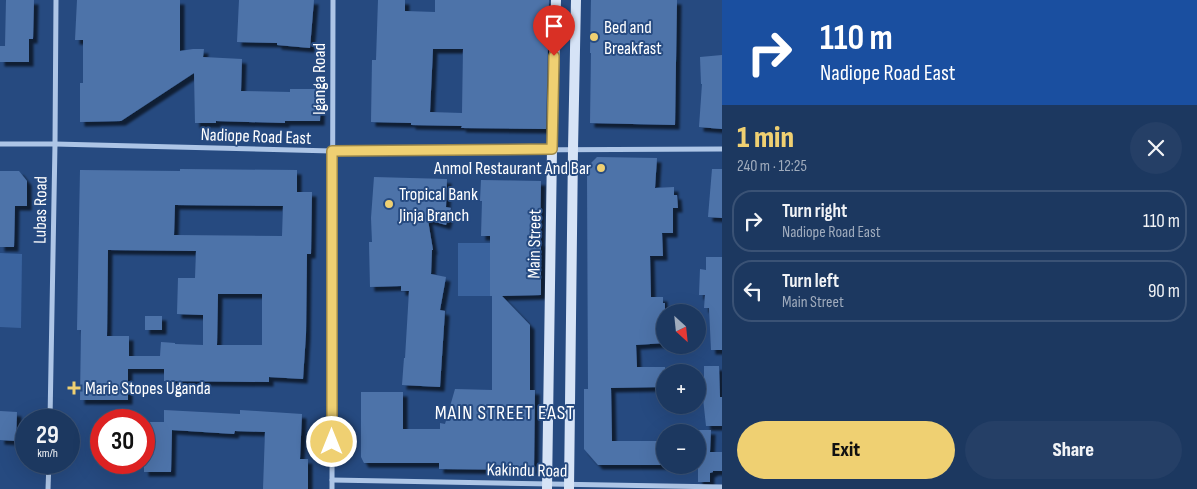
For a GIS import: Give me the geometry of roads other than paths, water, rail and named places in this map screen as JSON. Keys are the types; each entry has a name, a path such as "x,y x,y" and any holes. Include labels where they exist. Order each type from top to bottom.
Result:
{"street":[{"name":"Lubas Road","path":"50,409 56,0"},
{"name":"Iganga Road","path":"332,489 333,0"},
{"name":"Main Street","path":"547,486 556,0"},
{"path":"569,487 576,0"},
{"name":"Nadiope Road East","path":"0,144 332,151 722,149"},
{"path":"48,489 49,474"},
{"name":"Kakindu Road","path":"332,480 569,487 722,487"}],"place":[{"name":"Bed and Breakfast","path":"594,37"},
{"name":"Anmol Restaurant And Bar","path":"601,168"},
{"name":"Tropical Bank Jinja Branch","path":"389,204"},
{"name":"Marie Stopes Uganda","path":"74,388"}],"district":[{"name":"MAIN STREET EAST","path":"505,412"}]}
